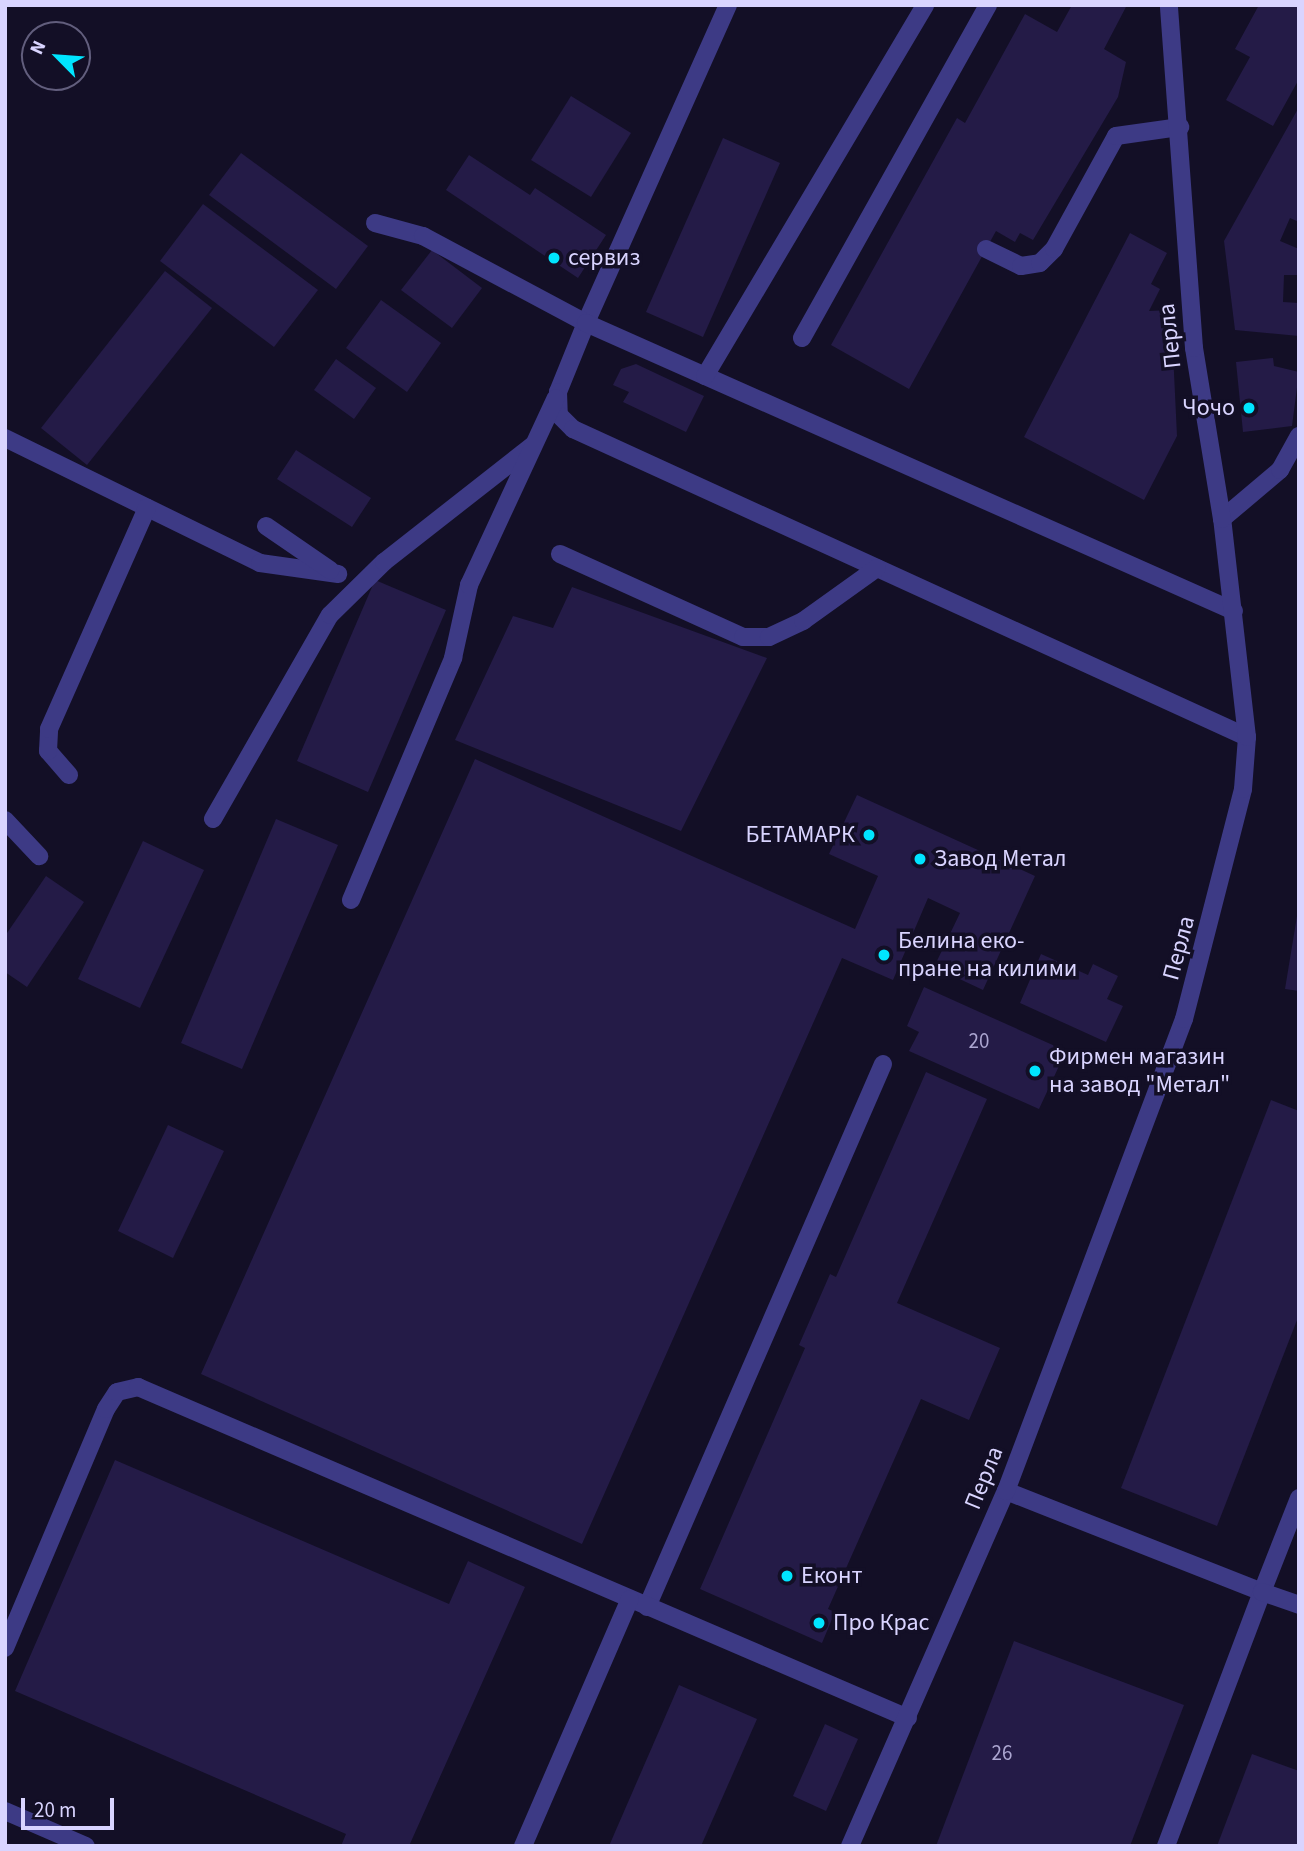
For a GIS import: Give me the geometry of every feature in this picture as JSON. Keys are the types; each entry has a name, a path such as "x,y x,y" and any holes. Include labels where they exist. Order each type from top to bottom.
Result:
{"street":[{"path":"351,900 453,658 469,585 536,443 586,323 728,5"},
{"path":"705,376 925,5"},
{"path":"803,338 988,5"},
{"name":"Перла","path":"849,1846 908,1718 1006,1491 1184,1019 1242,789 1247,737 1222,519 1194,348 1170,5"},
{"path":"986,249 1021,266 1040,263 1054,250 1115,136 1180,127"},
{"path":"375,223 423,236 586,323 1234,611"},
{"path":"558,392 559,415 573,429 1247,737"},
{"path":"1222,519 1280,470 1299,436"},
{"path":"5,438 260,563 363,575 384,562 536,443"},
{"path":"69,775 48,751 49,729 147,508"},
{"path":"266,526 338,574"},
{"path":"560,554 743,637 769,637 803,621 877,568"},
{"path":"213,819 330,615 384,562"},
{"path":"5,820 39,856"},
{"path":"647,1607 883,1064"},
{"path":"5,1648 106,1409 117,1392 138,1387 908,1718"},
{"path":"1006,1491 1299,1605"},
{"path":"1166,1846 1299,1498"},
{"path":"523,1846 630,1600"},
{"path":"5,1811 86,1846"}],"building":[{"path":"1072,5 1127,5 1104,49 1126,62 1118,97 1033,240 1020,233 1015,242 996,231 909,389 831,345 957,118 965,123 1025,14 1057,32"},
{"path":"1259,5 1299,5 1299,79 1273,126 1226,100 1250,57 1235,49"},
{"path":"571,96 631,133 591,197 531,160"},
{"path":"1299,107 1299,222 1290,218 1280,241 1299,249 1299,275 1284,275 1283,302 1299,303 1299,336 1235,330 1224,241"},
{"path":"723,138 780,163 703,337 646,312"},
{"path":"241,153 368,246 336,289 209,195"},
{"path":"469,155 530,195 535,188 606,235 578,278 446,190"},
{"path":"203,204 318,290 274,347 160,261"},
{"path":"1130,233 1167,253 1151,284 1160,289 1149,311 1171,310 1177,436 1144,500 1024,437"},
{"path":"432,250 482,288 452,328 401,290"},
{"path":"165,271 212,308 87,465 41,428"},
{"path":"381,300 441,343 407,392 346,348"},
{"path":"1273,358 1274,366 1299,372 1292,426 1243,432 1236,362"},
{"path":"336,359 376,388 354,419 314,390"},
{"path":"636,364 704,396 686,432 623,402 629,392 613,385 621,369"},
{"path":"296,450 371,498 352,527 277,479"},
{"path":"375,580 446,610 368,792 297,761"},
{"path":"572,587 767,658 681,831 455,740 513,616 553,628"},
{"path":"475,759 855,929 878,876 829,854 857,795 1035,876 983,990 934,967 960,913 928,898 893,980 842,958 582,1544 201,1374"},
{"path":"276,819 338,845 242,1069 181,1043"},
{"path":"143,841 204,870 140,1008 78,979"},
{"path":"46,876 84,902 27,987 5,972 5,936"},
{"path":"1299,916 1299,991 1285,989"},
{"path":"1041,954 1088,975 1093,964 1118,976 1107,999 1123,1006 1106,1042 1020,1003"},
{"path":"924,987 1066,1051 1039,1109 909,1051 919,1032 907,1026"},
{"path":"926,1072 987,1099 897,1303 1000,1348 969,1420 921,1399 828,1609 835,1612 822,1643 700,1589 805,1348 799,1345 830,1274 836,1277"},
{"path":"1271,1100 1299,1111 1299,1315 1217,1526 1121,1488"},
{"path":"168,1125 224,1151 173,1258 118,1231"},
{"path":"115,1460 449,1604 468,1561 525,1587 409,1846 341,1846 346,1834 15,1691"},
{"path":"1014,1641 1184,1705 1130,1846 936,1846"},
{"path":"679,1685 757,1719 701,1846 609,1846"},
{"path":"825,1724 858,1739 826,1811 793,1796"},
{"path":"1252,1754 1299,1771 1299,1846 1217,1846"}],"place":[{"name":"сервиз","path":"554,258"},
{"name":"Чочо","path":"1249,408"},
{"name":"БЕТАМАРК","path":"869,835"},
{"name":"Завод Метал","path":"920,859"},
{"name":"Белина еко- пране на килими","path":"884,955"},
{"name":"Фирмен магазин на завод \"Метал\"","path":"1035,1071"},
{"name":"Еконт","path":"787,1576"},
{"name":"Про Крас","path":"819,1623"}]}
